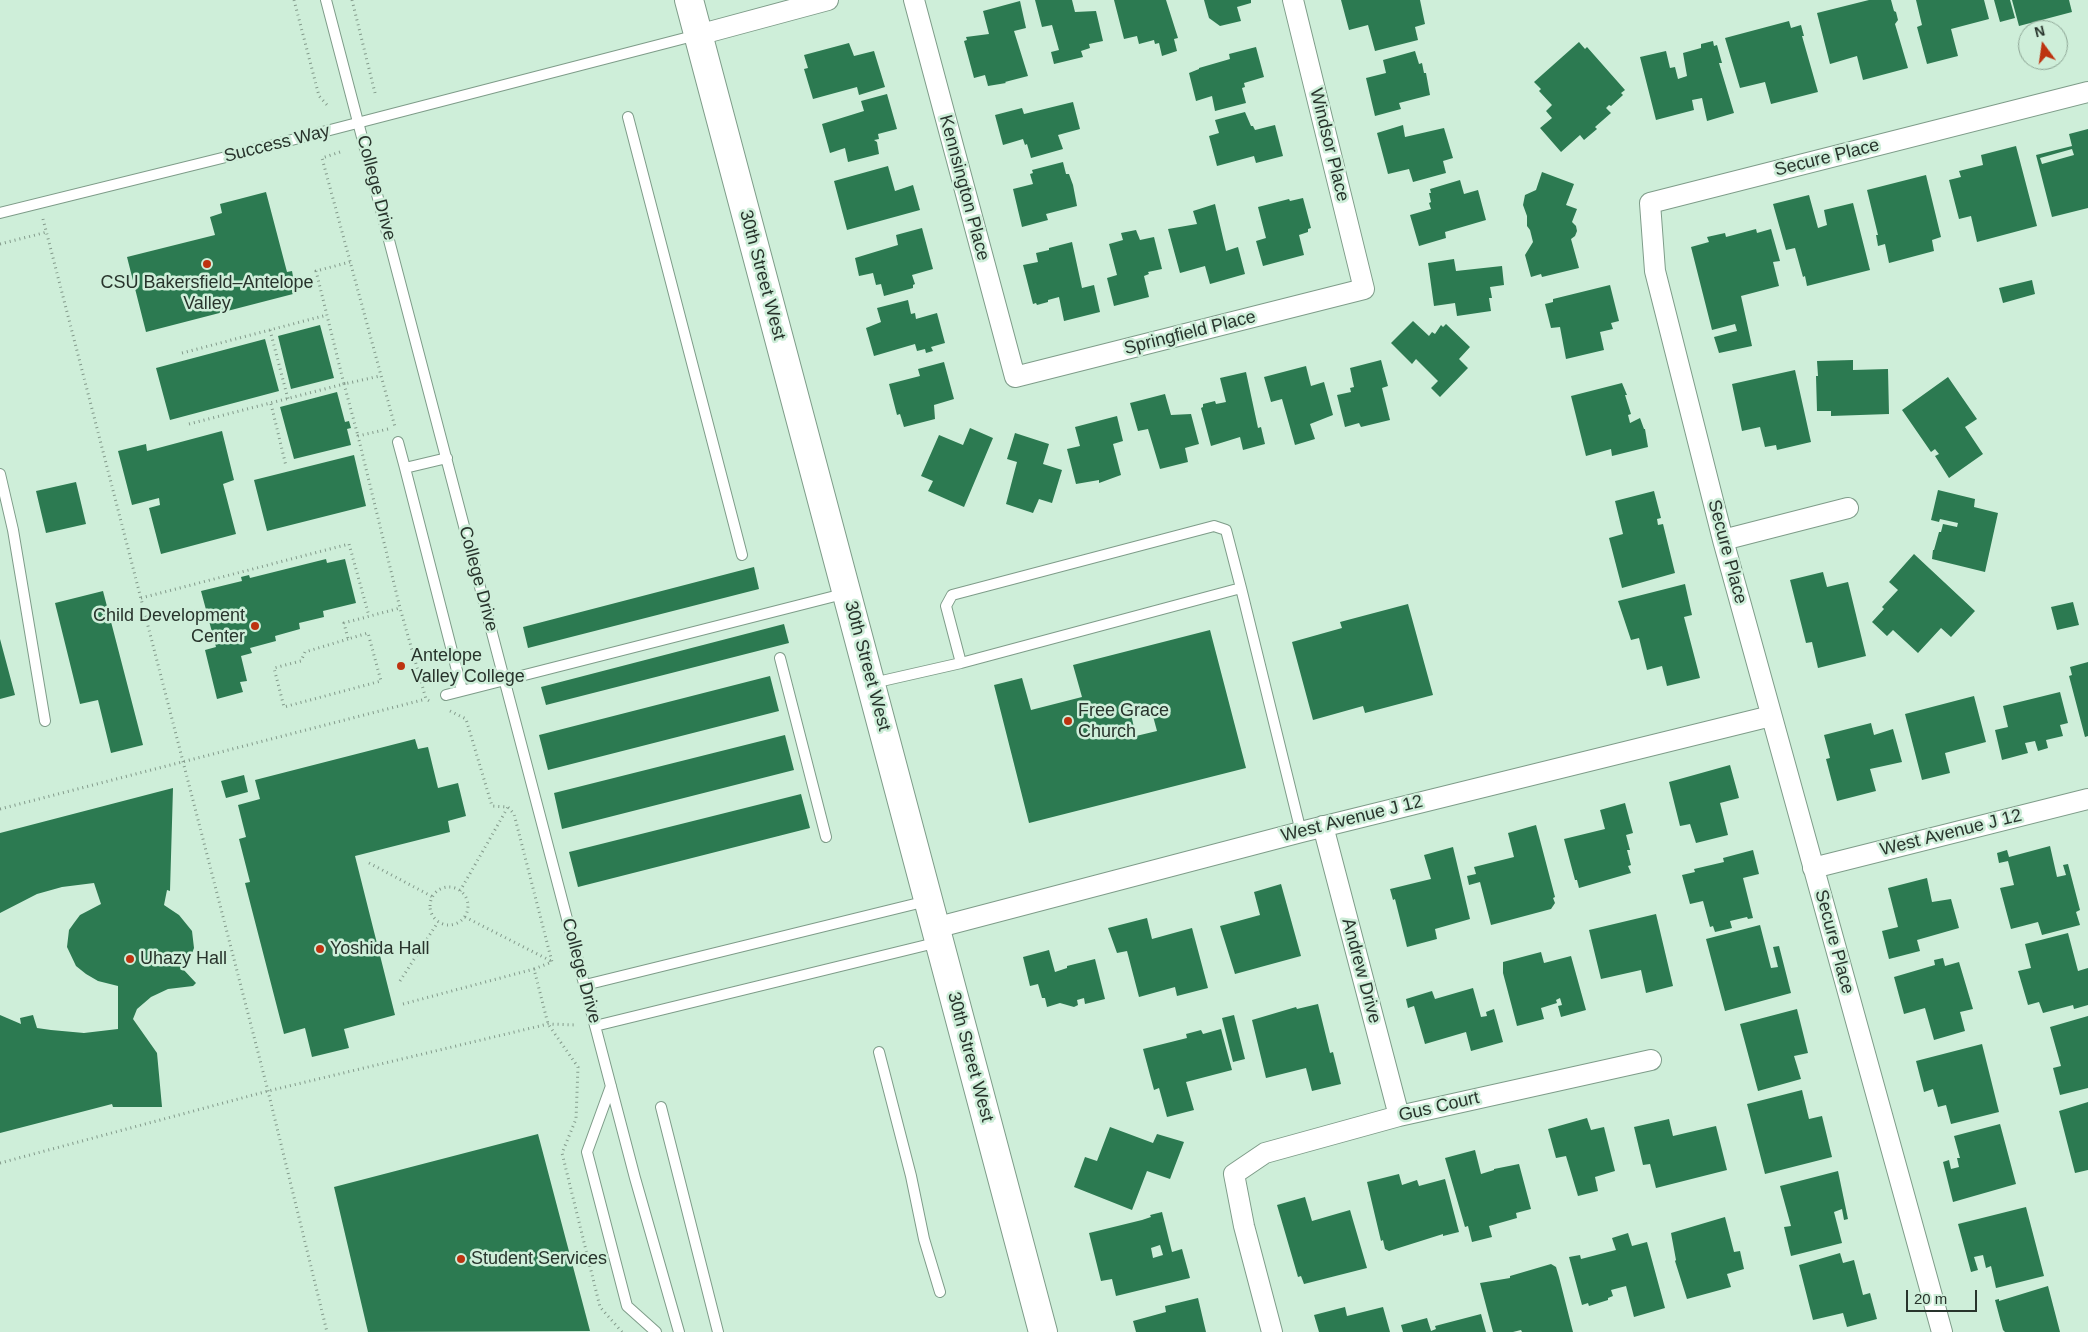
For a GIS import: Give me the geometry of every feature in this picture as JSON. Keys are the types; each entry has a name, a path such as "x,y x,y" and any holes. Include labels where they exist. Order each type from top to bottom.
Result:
{"main road":[{"name":"30th Street West","path":"689,0 1043,1332"}],"street":[{"path":"698,35 828,0"},
{"name":"Kennsington Place","path":"914,0 1015,377"},
{"name":"Windsor Place","path":"1293,0 1364,289"},
{"name":"Secure Place","path":"1942,1332 1723,540 1655,271 1650,203 2088,92"},
{"name":"Springfield Place","path":"1015,377 1364,289"},
{"path":"1723,540 1848,508"},
{"name":"West Avenue J 12","path":"937,935 1323,826 1771,716"},
{"name":"West Avenue J 12","path":"1813,868 2088,799"},
{"name":"Andrew Drive","path":"1323,826 1399,1116"},
{"name":"Gus Court","path":"1272,1332 1244,1226 1234,1174 1265,1154 1399,1116 1651,1060"}],"lane":[{"name":"College Drive","path":"326,0 584,985 679,1332"},
{"name":"Success Way","path":"0,213 698,35"},
{"path":"628,117 742,555"},
{"path":"398,442 462,690"},
{"path":"405,468 447,458"},
{"path":"0,474 13,530 45,721"},
{"path":"961,662 946,606 952,595 1214,526 1226,530 1301,832"},
{"path":"872,684 1241,588"},
{"path":"446,695 848,593"},
{"path":"780,658 826,838"},
{"path":"584,985 928,900"},
{"path":"595,1026 937,935"},
{"path":"879,1052 911,1176 924,1239 940,1292"},
{"path":"611,1086 587,1152 627,1306 656,1332"},
{"path":"660,1107 718,1332"}],"path":[{"path":"294,0 319,96 327,105"},
{"path":"352,0 375,93"},
{"path":"340,152 322,158 395,427 358,436"},
{"path":"38,204 48,232 268,1091 327,1332"},
{"path":"0,244 48,232"},
{"path":"350,262 316,271 400,608 426,700"},
{"path":"182,353 327,315"},
{"path":"270,330 288,399"},
{"path":"189,424 380,376"},
{"path":"271,404 286,466"},
{"path":"141,598 349,544 369,616"},
{"path":"348,639 344,623 400,608"},
{"path":"368,633 381,681 284,707 274,668 301,661 305,652 348,639 368,633"},
{"path":"0,809 446,695"},
{"path":"426,700 434,703"},
{"path":"442,707 466,719 492,806 508,807 514,814 552,962"},
{"path":"460,891 508,807"},
{"path":"370,863 433,896"},
{"path":"446,888 460,891 466,899 467,911 465,916 461,921 449,926 438,922 431,912 430,906 433,896 439,890 446,888"},
{"path":"465,916 552,962"},
{"path":"400,981 438,922"},
{"path":"403,1004 534,969 552,962"},
{"path":"534,969 548,1024 578,1067 576,1120 562,1153 600,1307 622,1332"},
{"path":"0,1163 268,1091 548,1024 595,1026"}],"building":[{"path":"1035,0 1072,0 1075,12 1096,11 1103,41 1089,44 1090,48 1081,51 1083,57 1054,64 1051,52 1059,50 1052,25 1042,27"},
{"path":"1114,0 1166,0 1178,38 1174,39 1177,51 1162,56 1159,43 1155,44 1154,40 1139,44 1137,36 1124,39"},
{"path":"1204,0 1251,0 1251,3 1237,7 1241,21 1220,26 1209,18"},
{"path":"1341,0 1420,0 1425,24 1415,27 1418,40 1375,51 1368,25 1349,30"},
{"path":"1869,0 1891,0 1898,20 1895,24 1908,68 1863,80 1857,56 1830,64 1817,13"},
{"path":"1916,0 1984,0 1989,19 1951,29 1958,56 1927,64 1917,27 1922,25"},
{"path":"1994,0 2010,0 2015,18 2000,22"},
{"path":"2012,0 2069,0 2072,12 2042,20 2018,20 2018,22"},
{"path":"1020,1 1026,28 1014,31 1028,76 988,86 985,75 974,78 964,41 967,40 966,37 989,34 983,11"},
{"path":"1789,21 1791,28 1801,25 1804,36 1802,36 1818,92 1771,104 1765,82 1740,88 1725,38"},
{"path":"1713,41 1714,46 1717,45 1722,63 1719,63 1734,113 1707,121 1702,98 1692,100 1694,110 1656,120 1640,57 1666,51 1670,68 1675,67 1678,79 1687,76 1683,53 1701,48 1701,44"},
{"path":"1579,42 1585,49 1587,47 1625,90 1621,93 1623,95 1606,108 1611,113 1595,127 1597,129 1584,140 1580,135 1561,152 1540,128 1552,118 1546,111 1552,105 1539,91 1541,89 1534,82"},
{"path":"849,43 854,56 874,51 885,87 859,95 857,87 813,99 804,69 808,68 804,55"},
{"path":"1256,47 1264,77 1244,83 1245,87 1242,88 1246,103 1215,111 1212,96 1196,101 1189,73 1199,68 1230,59 1229,54"},
{"path":"1415,51 1419,64 1422,63 1424,73 1426,73 1430,95 1399,103 1401,109 1375,116 1366,78 1386,73 1383,60"},
{"path":"887,94 897,129 878,134 879,139 874,140 877,142 879,154 848,162 845,148 830,153 822,124 864,111 861,101"},
{"path":"1073,102 1080,129 1058,135 1063,149 1031,158 1027,144 1025,145 1023,139 1003,145 995,115 1022,108 1024,114"},
{"path":"1245,112 1251,126 1255,130 1275,125 1283,156 1256,163 1254,156 1217,166 1209,136 1219,133 1215,120"},
{"path":"1403,125 1405,137 1444,128 1453,158 1443,161 1446,173 1413,182 1409,169 1388,174 1377,133"},
{"path":"2088,129 2088,208 2052,217 2036,155 2072,146 2069,134","holes":["2072,149 2074,155 2042,164 2040,158"]},
{"path":"2016,146 2037,226 1977,242 1971,216 1959,219 1949,180 1961,177 1959,171 1983,165 1981,155"},
{"path":"1063,162 1066,174 1069,174 1073,185 1077,206 1046,214 1048,220 1022,227 1013,189 1033,184 1030,174 1033,173 1032,170"},
{"path":"888,166 895,191 913,185 920,210 847,230 834,181"},
{"path":"1542,172 1574,184 1566,205 1577,209 1572,222 1576,226 1577,231 1571,239 1579,268 1542,277 1541,274 1531,277 1525,255 1533,242 1527,226 1527,216 1523,205 1525,195 1536,190"},
{"path":"1926,175 1941,237 1932,240 1934,251 1889,263 1885,244 1878,246 1876,235 1878,235 1867,190"},
{"path":"1460,180 1464,194 1478,190 1486,220 1445,232 1446,238 1419,246 1410,215 1431,209 1429,203 1431,202 1430,189"},
{"name":"CSU Bakersfield–Antelope Valley","path":"266,192 287,272 292,271 294,282 290,283 293,294 146,332 127,257 215,235 210,217 222,213 220,204"},
{"path":"1809,195 1818,228 1827,225 1824,210 1853,203 1870,270 1807,286 1795,248 1786,250 1773,204"},
{"path":"1303,198 1311,228 1308,229 1308,232 1299,235 1304,255 1263,266 1256,241 1266,238 1258,207 1289,199 1290,201"},
{"path":"1215,204 1226,251 1238,247 1245,274 1210,284 1205,266 1180,273 1168,229 1197,224 1193,211"},
{"path":"922,228 933,269 912,275 915,284 913,288 884,296 881,284 876,285 873,273 859,276 855,258 898,245 896,235"},
{"path":"1756,229 1757,233 1771,229 1780,261 1773,262 1779,286 1741,296 1752,346 1719,353 1714,337 1737,331 1735,324 1712,330 1691,247 1709,242 1707,237 1725,233 1726,237"},
{"path":"1136,230 1140,240 1154,237 1162,269 1148,272 1149,274 1144,276 1149,297 1114,306 1107,278 1117,275 1109,244 1123,240 1121,233"},
{"path":"1072,242 1082,288 1094,285 1100,312 1064,321 1059,297 1037,305 1036,303 1033,304 1023,265 1038,262 1036,253"},
{"path":"1454,259 1456,271 1502,266 1504,285 1490,287 1492,298 1489,298 1491,311 1457,316 1455,303 1434,306 1428,263"},
{"path":"2032,280 2035,294 2003,303 1999,288"},
{"path":"1610,285 1619,321 1611,323 1613,329 1600,332 1604,350 1566,359 1560,327 1551,328 1545,304 1553,302 1553,299"},
{"path":"908,300 911,314 915,313 916,319 937,313 945,343 931,347 933,351 926,353 925,349 917,351 915,344 874,356 866,328 881,322 877,308"},
{"path":"1413,321 1429,336 1432,332 1435,334 1441,325 1443,327 1446,324 1470,347 1459,359 1468,368 1440,397 1431,388 1438,381 1416,359 1412,364 1391,343"},
{"path":"320,325 334,378 291,389 278,336"},
{"path":"265,339 279,391 170,420 156,368"},
{"path":"1381,360 1388,386 1382,388 1390,420 1361,427 1359,423 1345,427 1337,395 1351,392 1350,388 1354,387 1350,368"},
{"path":"1853,360 1853,370 1888,369 1889,414 1831,416 1831,411 1817,411 1817,361"},
{"path":"944,362 954,399 934,405 935,419 904,427 900,414 897,415 889,384 920,376 918,369"},
{"path":"1306,366 1311,386 1324,382 1333,415 1310,424 1315,439 1295,445 1282,399 1271,402 1264,377"},
{"path":"1795,370 1811,442 1777,450 1776,445 1765,447 1760,427 1742,431 1732,384"},
{"path":"1246,372 1258,428 1261,427 1265,444 1243,450 1240,437 1211,446 1201,408 1203,404 1215,401 1216,404 1226,402 1220,378"},
{"path":"1948,377 1977,419 1965,427 1983,454 1949,478 1935,456 1939,454 1935,449 1931,452 1902,410"},
{"path":"1622,383 1631,414 1628,415 1630,423 1640,418 1645,429 1648,447 1612,456 1611,449 1586,456 1571,396"},
{"path":"337,392 345,422 349,421 351,428 347,429 351,445 294,459 280,407"},
{"path":"1165,394 1171,415 1191,414 1199,444 1185,448 1188,462 1160,469 1148,429 1138,431 1130,403"},
{"path":"1117,416 1123,441 1113,444 1121,475 1099,483 1099,480 1076,484 1067,449 1080,446 1075,427"},
{"path":"970,428 993,438 964,507 928,491 933,481 921,476 939,435 963,445"},
{"path":"222,431 234,480 223,484 236,534 161,554 149,508 160,505 159,498 132,505 118,451 146,444 147,451"},
{"path":"1015,433 1049,444 1043,464 1062,470 1052,503 1039,499 1033,513 1006,504 1017,462 1007,459"},
{"path":"354,455 366,506 267,531 254,480"},
{"path":"76,482 86,524 46,533 36,491"},
{"path":"1938,490 1975,499 1974,507 1998,513 1985,572 1932,559 1933,550 1943,524 1957,527 1958,523 1940,519 1939,522 1931,520"},
{"path":"1654,491 1661,518 1657,519 1658,525 1663,524 1675,573 1622,588 1609,538 1623,534 1615,501"},
{"path":"1914,554 1975,611 1951,637 1941,628 1918,653 1893,630 1887,636 1872,622 1884,609 1882,607 1898,590 1889,582"},
{"name":"Child Development Center","path":"326,559 327,563 345,559 356,603 323,611 324,617 299,623 300,629 275,636 276,641 250,648 252,653 241,656 247,681 240,682 243,692 217,699 205,650 216,647 201,591 242,581 241,577 249,575 250,578"},
{"path":"754,567 759,589 528,648 523,627"},
{"path":"1823,572 1827,587 1848,582 1866,656 1818,668 1812,642 1806,643 1790,580"},
{"path":"1685,584 1692,615 1684,617 1700,678 1667,686 1662,666 1647,670 1639,638 1631,640 1618,601"},
{"path":"103,591 143,745 111,753 98,700 80,704 55,603"},
{"path":"2073,602 2079,625 2057,630 2051,607"},
{"path":"1408,604 1433,695 1365,713 1363,706 1313,720 1292,642 1342,628 1340,622"},
{"path":"784,624 789,643 546,705 541,687"},
{"name":"Free Grace Church","path":"1210,630 1246,768 1029,823 994,685 1022,678 1031,710 1082,697 1073,665","holes":["1150,705 1157,731 1136,736 1130,710"]},
{"path":"0,639 15,695 0,699"},
{"path":"2088,662 2088,736 2085,737 2069,676 2072,675 2070,667"},
{"path":"770,676 779,711 548,770 539,735"},
{"path":"2060,692 2068,723 2060,725 2063,736 2046,740 2048,748 2038,751 2035,741 2025,743 2028,753 2002,760 1995,730 2008,727 2003,706"},
{"path":"1974,696 1986,742 1945,753 1950,773 1922,780 1905,714"},
{"path":"1871,723 1874,735 1893,729 1902,762 1870,769 1876,791 1837,801 1826,759 1830,758 1824,735"},
{"path":"785,735 794,770 562,829 554,793"},
{"name":"Yoshida Hall","path":"415,739 418,749 428,747 438,788 458,783 466,816 448,821 450,832 355,856 395,1015 344,1029 349,1048 312,1057 305,1028 284,1034 245,883 250,882 239,839 246,837 238,805 260,799 255,780"},
{"path":"1730,765 1739,798 1720,803 1728,835 1696,843 1690,824 1680,826 1669,782"},
{"path":"244,775 248,792 226,798 221,781"},
{"name":"Uhazy Hall","path":"173,788 170,891 167,890 164,905 179,915 192,931 194,948 191,956 182,968 196,983 193,986 168,989 151,997 137,1009 133,1019 157,1053 162,1107 113,1107 112,1104 0,1133 0,1015 21,1024 20,1018 33,1015 37,1028 51,1030 84,1033 118,1029 118,986 98,981 86,974 76,966 67,947 69,930 80,915 101,904 94,883 62,887 37,894 0,913 0,833"},
{"path":"801,794 810,828 578,887 569,852"},
{"path":"1625,803 1633,833 1626,835 1631,865 1628,866 1631,873 1579,888 1564,839 1605,829 1600,810"},
{"path":"1536,825 1555,903 1551,909 1491,925 1480,882 1469,885 1467,876 1476,874 1474,867 1514,857 1508,833"},
{"path":"2050,846 2057,877 2066,875 2063,865 2068,864 2080,910 2076,912 2080,925 2042,935 2038,922 2011,929 2000,888 2014,885 2008,861 1999,863 1997,853 2007,850 2009,857"},
{"path":"1453,847 1470,919 1435,929 1437,939 1407,947 1395,899 1393,900 1390,889 1431,879 1424,855"},
{"path":"1753,850 1759,874 1743,878 1753,918 1748,919 1747,917 1730,921 1732,928 1715,932 1713,926 1710,927 1703,901 1690,904 1682,875 1695,872 1694,869 1724,862 1723,858"},
{"path":"1927,878 1932,902 1951,899 1959,928 1917,940 1920,951 1889,959 1882,931 1898,927 1888,888"},
{"path":"1281,884 1301,956 1235,974 1220,926 1260,915 1254,892"},
{"path":"1656,914 1673,986 1646,993 1641,970 1601,979 1589,930"},
{"path":"1147,918 1152,939 1192,928 1208,988 1177,996 1175,987 1139,997 1127,951 1117,953 1108,928"},
{"path":"1760,925 1771,968 1778,967 1773,947 1779,946 1791,993 1725,1011 1706,939"},
{"path":"2068,933 2078,971 2088,968 2088,1005 2074,1009 2073,1005 2043,1013 2039,1002 2028,1005 2018,971 2031,968 2025,944"},
{"path":"1049,950 1055,972 1067,968 1067,966 1095,959 1105,999 1085,1004 1084,998 1077,1000 1078,1005 1074,1007 1060,1003 1047,1007 1038,984 1030,986 1023,957"},
{"path":"1541,952 1544,963 1571,956 1586,1010 1561,1017 1558,1006 1562,1005 1560,998 1556,1000 1557,1003 1541,1008 1544,1019 1517,1026 1503,973 1503,962"},
{"path":"1943,958 1945,966 1959,962 1973,1009 1960,1012 1965,1031 1934,1040 1925,1008 1904,1014 1894,977 1935,965 1934,960"},
{"path":"1473,988 1481,1017 1487,1016 1486,1012 1494,1009 1503,1042 1471,1051 1466,1032 1425,1044 1414,1006 1408,1008 1406,999 1432,991 1435,999"},
{"path":"1318,1004 1330,1053 1333,1052 1341,1084 1312,1091 1306,1068 1266,1078 1252,1020 1296,1007 1297,1009"},
{"path":"1797,1009 1808,1053 1794,1056 1801,1079 1758,1091 1740,1024"},
{"path":"1234,1015 1245,1059 1233,1062 1222,1018"},
{"path":"2088,1016 2088,1088 2060,1095 2053,1068 2061,1066 2050,1027"},
{"path":"1221,1029 1232,1070 1186,1082 1194,1110 1167,1117 1159,1088 1154,1090 1143,1049 1187,1038 1186,1034 1201,1030 1203,1034"},
{"path":"1982,1044 1999,1112 1951,1124 1946,1105 1938,1107 1933,1089 1924,1092 1916,1061"},
{"path":"1802,1090 1809,1119 1822,1116 1832,1157 1765,1174 1747,1104"},
{"path":"2088,1102 2088,1170 2075,1173 2059,1111"},
{"path":"1587,1118 1591,1130 1604,1127 1615,1171 1595,1177 1598,1191 1578,1196 1566,1156 1556,1158 1548,1129"},
{"path":"1669,1119 1673,1136 1716,1126 1727,1170 1656,1188 1650,1164 1643,1165 1634,1127"},
{"path":"2000,1124 2016,1184 1953,1202 1943,1162 1949,1160 1951,1169 1959,1167 1957,1158 1960,1158 1954,1136"},
{"path":"1110,1127 1153,1143 1157,1134 1184,1142 1170,1179 1147,1171 1132,1210 1074,1187 1085,1157 1097,1161"},
{"name":"Student Services","path":"538,1134 590,1331 368,1332 334,1187"},
{"path":"1475,1150 1481,1174 1494,1169 1519,1164 1531,1209 1516,1213 1517,1218 1489,1226 1492,1237 1472,1242 1468,1226 1465,1227 1445,1158"},
{"path":"1838,1171 1848,1219 1844,1220 1842,1209 1834,1212 1842,1243 1791,1256 1784,1227 1791,1226 1780,1186"},
{"path":"1399,1174 1402,1185 1417,1180 1419,1186 1445,1179 1459,1232 1443,1236 1443,1234 1389,1251 1385,1249 1383,1240 1381,1241 1367,1182"},
{"path":"1305,1197 1312,1221 1350,1210 1367,1268 1304,1284 1301,1276 1298,1277 1277,1205"},
{"path":"2026,1207 2044,1276 1996,1288 1991,1266 1986,1268 1983,1255 1974,1257 1978,1270 1971,1272 1958,1224"},
{"path":"1162,1212 1172,1252 1182,1249 1190,1278 1116,1296 1112,1279 1101,1281 1089,1233 1142,1220 1151,1217 1150,1215","holes":["1160,1245 1163,1255 1153,1258 1151,1248"]},
{"path":"1725,1217 1734,1252 1740,1251 1744,1269 1727,1274 1731,1287 1687,1299 1675,1261 1671,1233"},
{"path":"1628,1233 1632,1246 1647,1242 1665,1308 1634,1317 1626,1286 1611,1290 1613,1296 1608,1298 1608,1300 1589,1306 1588,1303 1582,1305 1569,1257 1580,1255 1581,1259 1616,1250 1612,1238"},
{"path":"1840,1253 1843,1263 1854,1260 1863,1295 1870,1293 1877,1319 1847,1327 1843,1313 1813,1320 1799,1265"},
{"path":"1551,1264 1556,1267 1573,1332 1522,1332 1521,1330 1493,1332 1480,1283 1510,1278 1510,1276"},
{"path":"2048,1286 2060,1332 2005,1332 1995,1300 1999,1299 1999,1301"},
{"path":"1198,1298 1206,1332 1136,1332 1133,1321 1166,1312 1165,1306"},
{"path":"1345,1307 1347,1316 1383,1307 1390,1332 1319,1332 1314,1315"},
{"path":"1481,1314 1486,1332 1403,1332 1401,1325 1427,1318 1431,1331 1436,1329 1435,1326"}],"place":[{"name":"CSU Bakersfield–Antelope Valley","path":"207,264"},
{"name":"Child Development Center","path":"255,626"},
{"name":"Antelope Valley College","path":"401,666"},
{"name":"Free Grace Church","path":"1068,721"},
{"name":"Yoshida Hall","path":"320,949"},
{"name":"Uhazy Hall","path":"130,959"},
{"name":"Student Services","path":"461,1259"}]}
